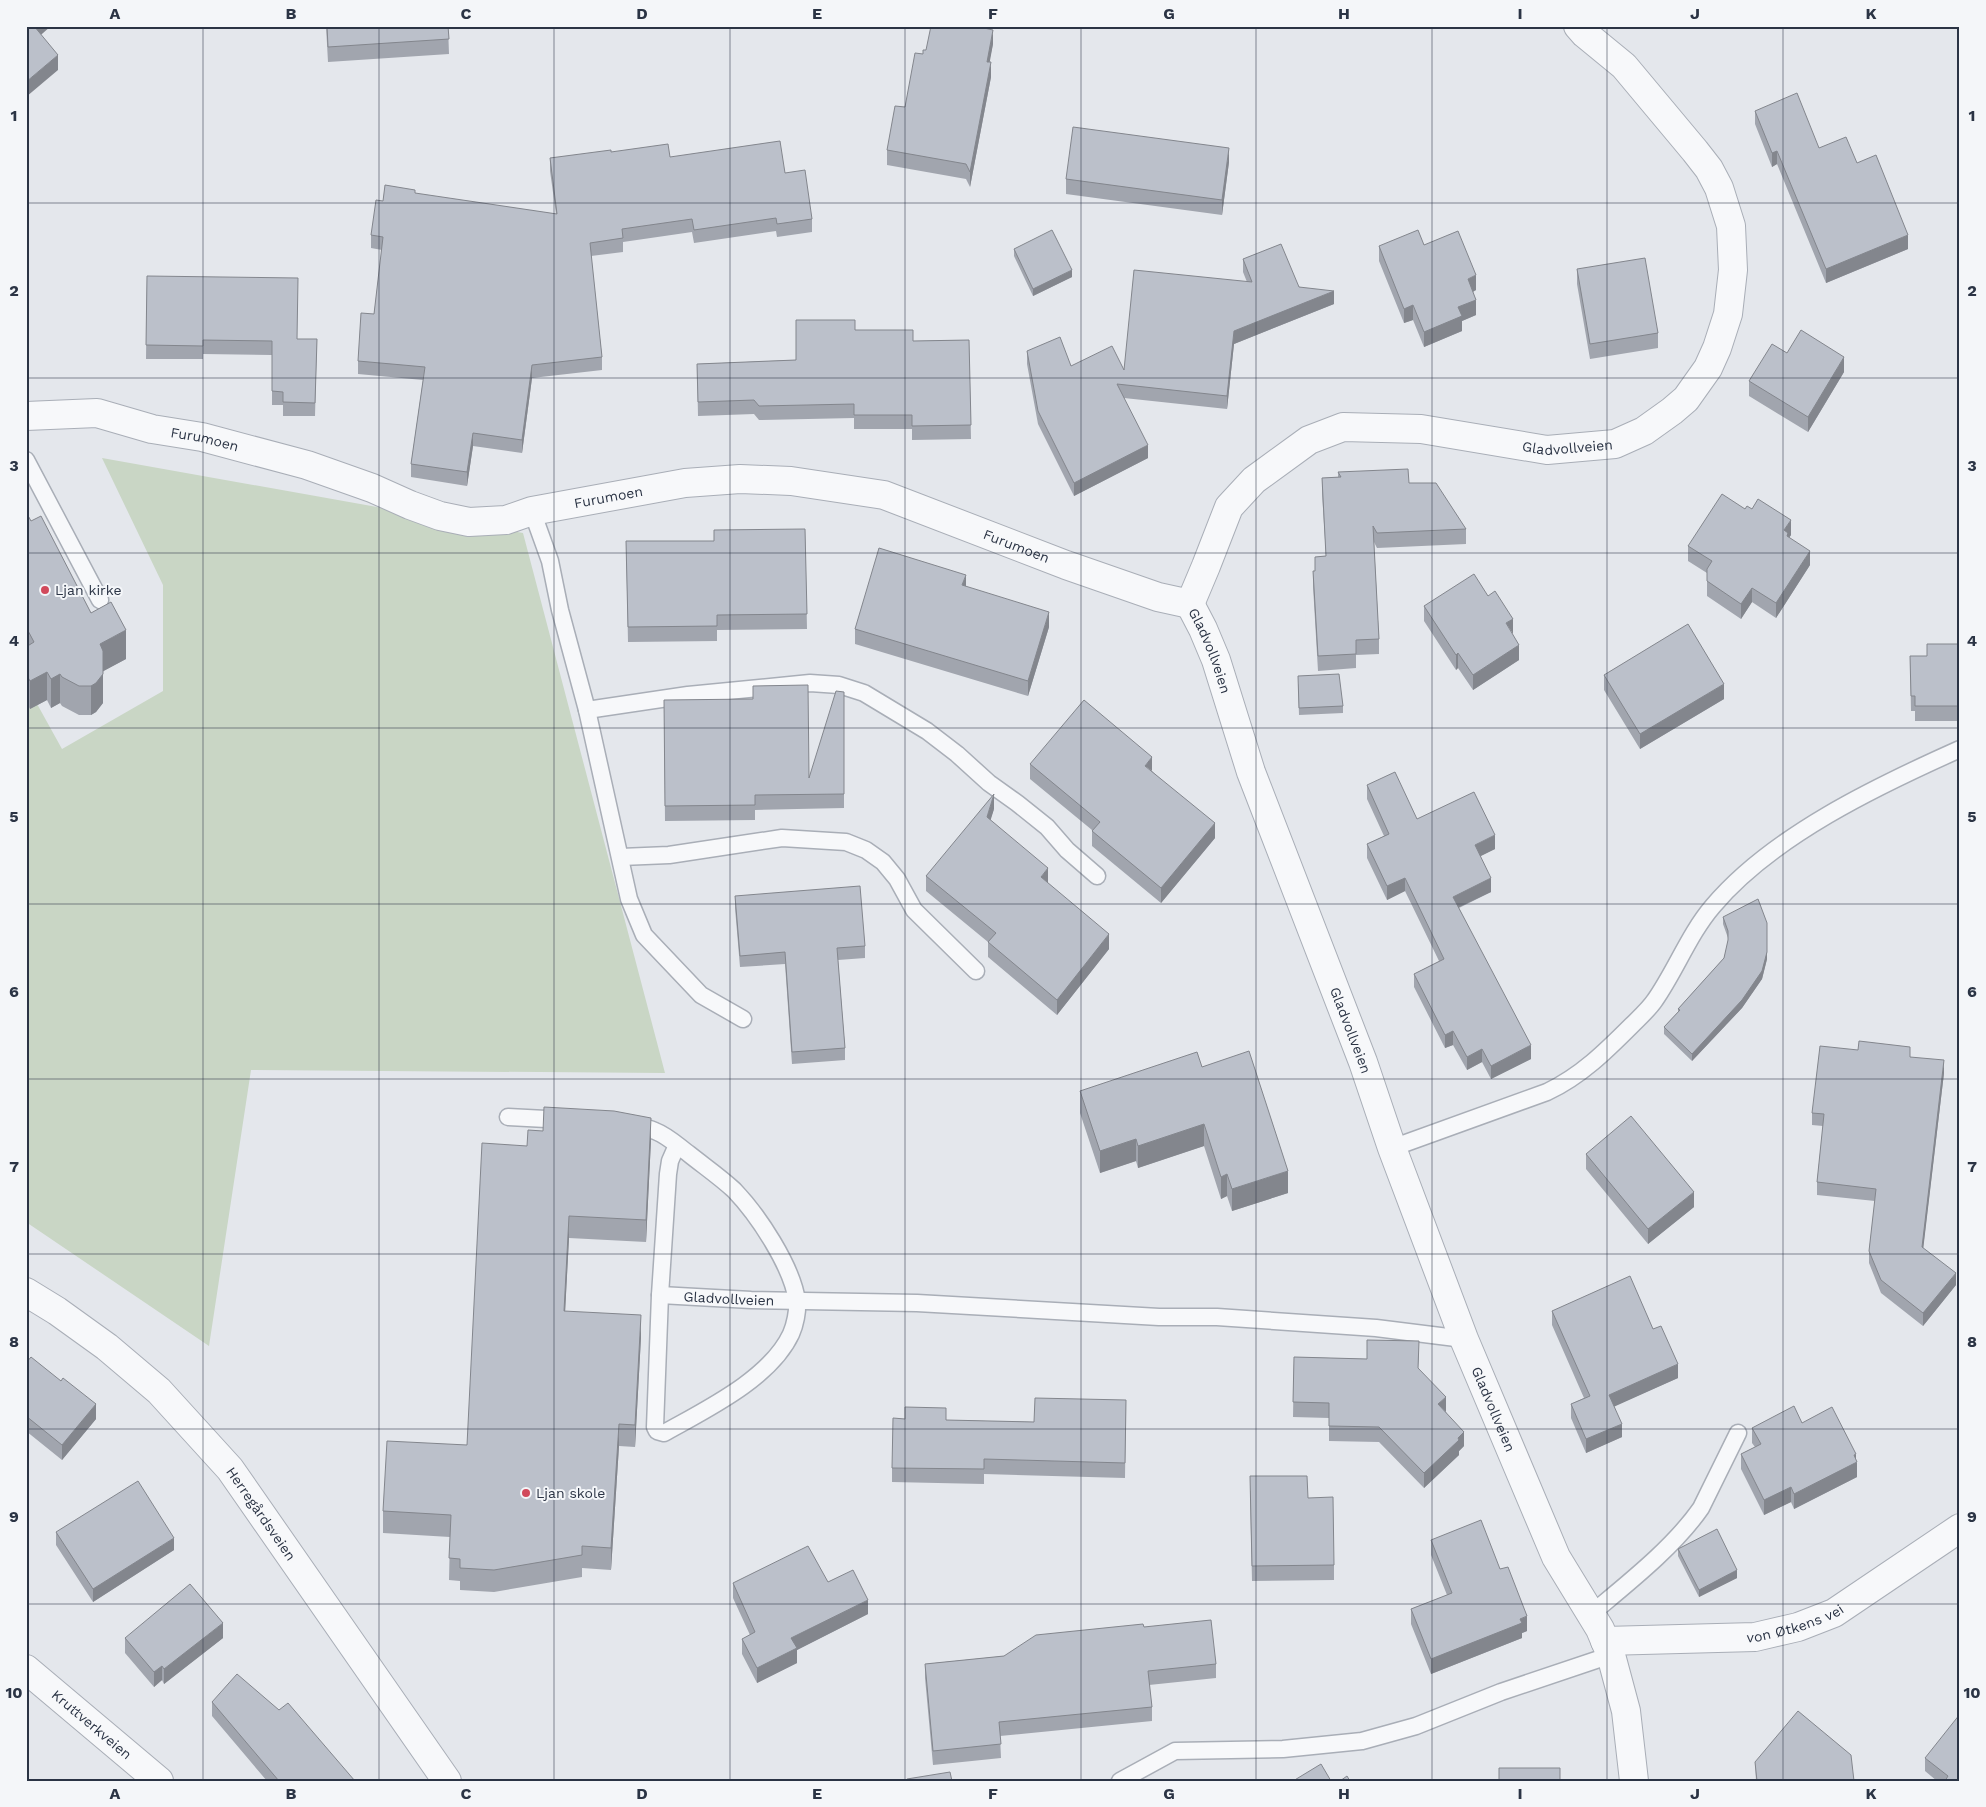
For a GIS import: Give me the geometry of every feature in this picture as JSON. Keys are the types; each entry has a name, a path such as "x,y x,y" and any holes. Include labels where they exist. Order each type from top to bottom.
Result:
{"street":[{"name":"Gladvollveien","path":"1578,26 1624,66 1709,169 1724,200 1731,226 1733,249 1728,314 1717,348 1702,376 1686,398 1672,411 1644,431 1614,444 1547,450 1421,429 1343,427 1309,440 1254,480 1229,507 1190,604 1216,660 1251,772 1363,1062 1392,1148 1464,1339 1556,1557 1591,1614 1608,1648 1626,1711 1634,1781"},
{"name":"Furumoen","path":"26,416 97,413 152,429 202,437 307,464 440,516 470,522 506,520 532,511 685,483 740,479 792,481 884,495 1066,565 1158,596 1190,604"},
{"name":"Herregårdsveien","path":"26,1292 107,1347 151,1385 230,1469 420,1745 447,1781"},
{"name":"von Øtkens vei","path":"1608,1648 1756,1637 1798,1627 1834,1613 1960,1528"},
{"name":"Kruttverkveien","path":"26,1669 159,1781"}],"lane":[{"path":"26,460 100,600"},
{"path":"532,511 550,561 560,610 587,710 629,899 644,935 701,995 743,1019"},
{"path":"587,710 688,695 810,683 839,685 864,693 927,731 957,754 988,783 1047,827 1067,850 1097,876"},
{"path":"1392,1148 1546,1092 1565,1084 1583,1072 1655,1001 1706,916 1735,882 1782,844 1849,803 1900,775 1960,749"},
{"path":"621,857 669,855 782,838 846,842 866,850 883,862 897,879 914,910 976,971"},
{"path":"508,1117 576,1121"},
{"path":"615,1123 654,1130 677,1145 734,1190 760,1222 787,1268 797,1301 792,1333 773,1361 725,1399 664,1433 657,1431 655,1427 660,1295 668,1174 670,1161 677,1145"},
{"name":"Gladvollveien","path":"660,1295 797,1301 917,1303 1159,1317 1217,1317 1376,1328 1464,1339"},
{"path":"1591,1614 1649,1564 1693,1519 1701,1508 1738,1433"},
{"path":"1120,1781 1175,1751 1283,1748 1362,1740 1416,1726 1608,1648"}],"green space":[{"path":"102,458 523,533 665,1073 251,1070 209,1346 26,1222 26,684 62,749 163,691 163,585"}],"building":[{"path":"26,26 34,26 58,55 26,82"},
{"path":"327,26 448,26 449,39 328,47"},
{"path":"931,26 975,26 993,30 987,62 991,62 970,172 966,164 887,150 895,106 905,107 915,53 923,54 923,50 926,50"},
{"path":"1797,93 1819,148 1846,137 1857,163 1876,155 1908,235 1826,269 1777,151 1772,153 1755,111"},
{"path":"1073,127 1229,148 1222,200 1066,179"},
{"path":"780,141 785,173 805,170 812,219 777,224 776,218 694,230 692,219 622,229 623,238 590,243 602,357 532,365 522,440 473,433 467,472 411,464 425,367 358,361 361,313 374,314 383,237 371,235 376,200 383,201 385,185 415,190 415,193 557,214 550,158 668,144 670,157"},
{"path":"1052,230 1072,270 1033,289 1014,249"},
{"path":"1418,230 1424,245 1458,231 1476,275 1468,279 1476,300 1458,307 1462,316 1424,332 1413,305 1404,309 1379,246"},
{"path":"1281,244 1299,287 1334,291 1234,331 1227,396 1117,384 1148,445 1074,483 1038,411 1027,351 1060,337 1071,366 1112,346 1124,370 1134,270 1252,282 1243,259"},
{"path":"1645,258 1658,333 1590,344 1577,269"},
{"path":"147,276 298,278 297,339 317,339 315,403 283,402 283,392 272,391 272,341 203,340 203,346 146,345"},
{"path":"796,320 855,320 855,330 913,330 913,341 969,340 971,425 912,426 912,415 854,415 854,404 759,406 754,400 698,402 697,364 796,360"},
{"path":"1801,330 1844,357 1808,417 1749,381 1772,344 1787,353"},
{"path":"1408,469 1409,483 1436,483 1466,529 1377,533 1373,526 1379,639 1356,640 1356,654 1318,656 1313,571 1315,571 1315,557 1326,556 1322,478 1341,477 1338,472"},
{"path":"1722,494 1745,509 1747,506 1752,509 1758,499 1791,520 1784,530 1788,533 1787,536 1810,551 1776,603 1752,588 1741,604 1707,581 1707,569 1712,561 1688,546"},
{"name":"Ljan kirke","path":"26,512 31,521 41,516 91,613 111,602 126,630 100,644 103,651 103,674 91,686 79,686 60,674 51,679 47,672 30,681 26,674 26,647 34,642 26,627"},
{"path":"805,529 807,614 717,615 717,626 628,627 626,541 714,541 714,530"},
{"path":"879,548 966,575 962,585 1049,612 1028,681 855,629"},
{"path":"1474,574 1488,596 1495,591 1513,619 1506,623 1519,645 1473,675 1458,653 1456,655 1424,606"},
{"path":"1688,624 1724,684 1640,734 1604,675"},
{"path":"1959,629 1960,706 1915,706 1915,696 1911,696 1910,656 1927,656 1927,644 1959,644"},
{"path":"1339,674 1343,706 1299,708 1298,676"},
{"path":"808,685 809,778 836,691 844,692 844,794 755,795 755,805 665,806 664,700 753,699 753,686"},
{"path":"1084,700 1152,757 1145,766 1215,823 1161,888 1092,831 1100,822 1030,764"},
{"path":"1395,772 1417,819 1474,792 1495,835 1475,845 1491,878 1453,897 1531,1045 1491,1066 1482,1049 1467,1057 1453,1031 1445,1035 1414,974 1444,959 1405,878 1387,886 1367,844 1389,834 1367,785"},
{"path":"994,794 987,817 1048,868 1041,877 1109,934 1057,1000 988,942 996,933 926,876"},
{"path":"860,886 865,946 837,948 845,1048 792,1052 785,952 740,956 735,896"},
{"path":"1758,899 1767,923 1767,952 1762,971 1742,1000 1692,1054 1664,1027 1724,958 1728,931 1723,917"},
{"path":"1859,1041 1910,1047 1910,1057 1944,1060 1922,1247 1956,1273 1923,1313 1881,1280 1869,1251 1876,1189 1817,1182 1824,1114 1812,1113 1820,1046 1858,1050"},
{"path":"1249,1051 1288,1171 1232,1189 1227,1174 1221,1177 1204,1124 1138,1146 1136,1139 1100,1151 1080,1091 1197,1052 1202,1067"},
{"path":"544,1107 614,1111 651,1118 646,1220 569,1216 564,1311 641,1315 635,1425 619,1424 611,1548 582,1546 582,1555 494,1570 460,1568 460,1559 449,1558 451,1515 383,1511 387,1441 467,1445 482,1143 527,1146 528,1130 543,1131"},
{"path":"1631,1116 1694,1192 1648,1229 1586,1154"},
{"path":"1630,1276 1653,1329 1661,1326 1678,1364 1609,1395 1622,1424 1586,1439 1571,1404 1590,1396 1552,1311"},
{"path":"1367,1340 1419,1341 1418,1368 1446,1397 1438,1404 1464,1432 1458,1438 1459,1440 1424,1473 1379,1427 1329,1426 1329,1403 1293,1402 1294,1357 1367,1359"},
{"path":"31,1357 61,1381 63,1378 96,1404 62,1445 26,1416 26,1363"},
{"path":"1035,1398 1126,1400 1125,1463 984,1459 984,1469 892,1468 893,1418 905,1419 905,1407 946,1408 946,1420 1034,1422"},
{"path":"1794,1406 1802,1423 1832,1407 1856,1454 1854,1455 1857,1462 1794,1494 1791,1487 1764,1500 1741,1454 1761,1444 1752,1428"},
{"path":"1250,1476 1307,1476 1308,1498 1333,1497 1334,1565 1252,1566"},
{"path":"138,1481 174,1538 93,1589 56,1532"},
{"path":"1481,1520 1500,1569 1508,1567 1527,1616 1520,1619 1522,1623 1431,1659 1411,1609 1452,1593 1431,1540"},
{"path":"1717,1529 1737,1570 1699,1590 1678,1549"},
{"path":"808,1546 828,1582 853,1570 868,1600 791,1638 797,1648 757,1668 742,1639 755,1632 733,1583"},
{"path":"190,1584 223,1623 164,1669 162,1666 154,1672 125,1638"},
{"path":"1211,1620 1216,1664 1148,1671 1152,1707 999,1722 1001,1744 933,1751 925,1664 1004,1656 1036,1635 1143,1624 1144,1627"},
{"path":"237,1674 279,1710 288,1703 355,1781 279,1781 212,1702"},
{"path":"1798,1711 1851,1755 1854,1781 1757,1781 1755,1762"},
{"path":"1960,1714 1960,1781 1945,1781 1948,1776 1925,1758"},
{"path":"1321,1764 1331,1781 1293,1781"},
{"path":"1499,1768 1560,1768 1560,1781 1499,1781"},
{"path":"950,1772 952,1781 908,1781 907,1779"},
{"path":"1347,1776 1350,1781 1340,1781"}],"place":[{"name":"Ljan kirke","path":"45,590"},
{"name":"Ljan skole","path":"526,1493"}]}
